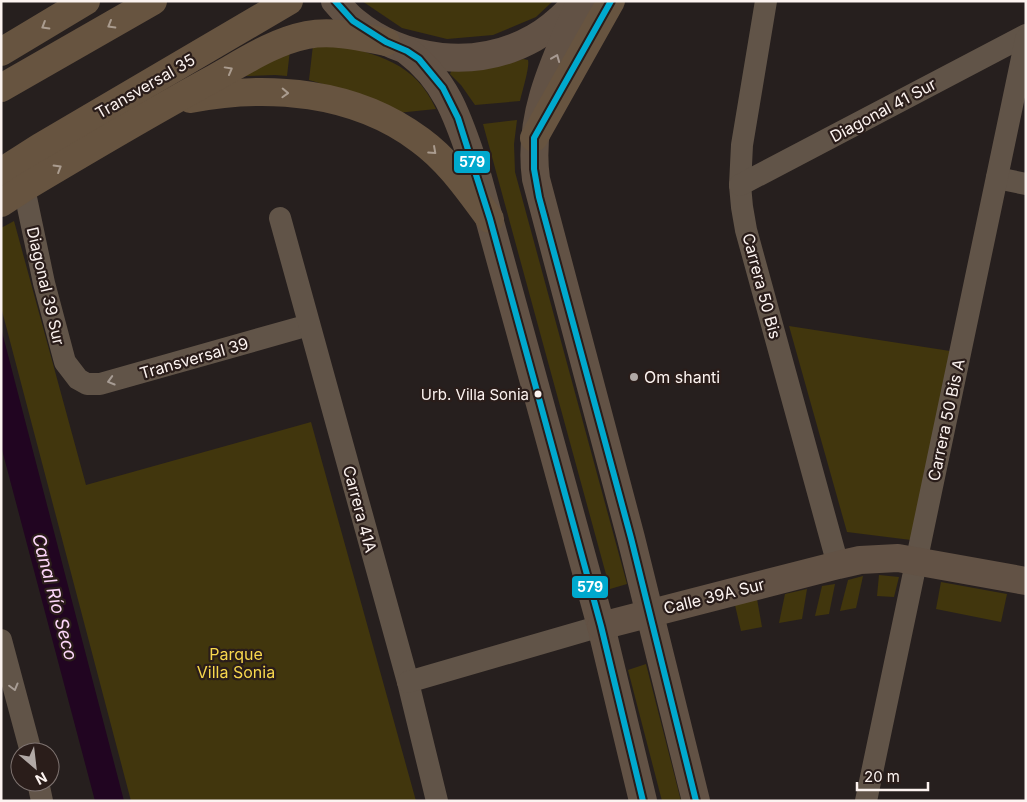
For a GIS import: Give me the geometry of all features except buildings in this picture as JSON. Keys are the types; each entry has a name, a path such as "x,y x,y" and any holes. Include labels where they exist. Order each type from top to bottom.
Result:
{"highway":[{"path":"1,52 86,1"},
{"path":"1,88 153,1"},
{"name":"Transversal 35","path":"1,172 40,147 289,1"},
{"path":"534,138 611,1"},
{"path":"1,203 167,104 265,50 294,38 334,34 355,36 397,47"},
{"path":"167,104 208,96 249,92 332,98 362,108 393,123 426,145 458,176 490,219"}],"main road":[{"path":"335,1 353,21 418,59 443,88 458,118 490,219 600,626 642,801"},
{"path":"397,47 439,57 472,57 504,51 534,38 561,20 580,1"},
{"path":"580,1 545,89 534,138 534,169 696,801"},
{"name":"Calle 39A Sur","path":"600,626 838,565 876,558 917,560 1026,582"}],"street":[{"name":"Carrera 50 Bis","path":"766,1 742,145 740,185 742,207 746,230 838,565"},
{"name":"Diagonal 41 Sur","path":"740,185 1026,35"},
{"name":"Carrera 50 Bis A","path":"866,801 1026,39"},
{"path":"996,178 1026,184"},
{"name":"Diagonal 39 Sur","path":"24,188 46,291 65,362 78,379"},
{"name":"Carrera 41A","path":"280,218 408,682 437,801"},
{"name":"Transversal 39","path":"78,379 87,384 100,384 309,325"},
{"name":"Calle 39A Sur","path":"408,682 600,626"},
{"path":"2,643 28,742"}],"green space":[{"path":"362,1 553,1 536,17 493,35 447,39 402,28"},
{"path":"332,43 380,57 406,71 427,93 436,109 397,113 350,92 309,80 313,45"},
{"path":"290,50 287,76 247,76 243,74"},
{"path":"523,59 528,60 528,63 520,101 475,105 461,85 450,74 452,69 497,66"},
{"path":"517,120 514,144 515,172 627,584 610,589 483,124"},
{"name":"Parque Villa Sonia","path":"14,221 86,485 311,422 416,801 131,801 1,307 1,228"},
{"path":"789,326 950,351 911,540 847,532"},
{"path":"879,575 899,577 894,597 877,596"},
{"path":"863,576 856,608 840,611 848,580"},
{"path":"941,582 1007,594 1001,622 936,609"},
{"path":"835,584 829,614 815,616 822,586"},
{"path":"807,589 802,619 779,623 785,594"},
{"path":"757,599 762,627 741,631 735,605"},
{"path":"646,664 681,801 662,801 628,670"}],"water":[{"name":"Canal Río Seco","path":"1,328 124,801 95,801 1,446"}],"transit line":[{"name":"579","path":"335,1 353,21 386,42 407,51 419,59 443,88 458,118 490,219 601,626 643,801"},
{"name":"579","path":"611,1 534,138 534,169 539,197 631,538 696,801"}],"place":[{"name":"Om shanti","path":"634,377"},
{"name":"Urb. Villa Sonia","path":"538,394"}]}
